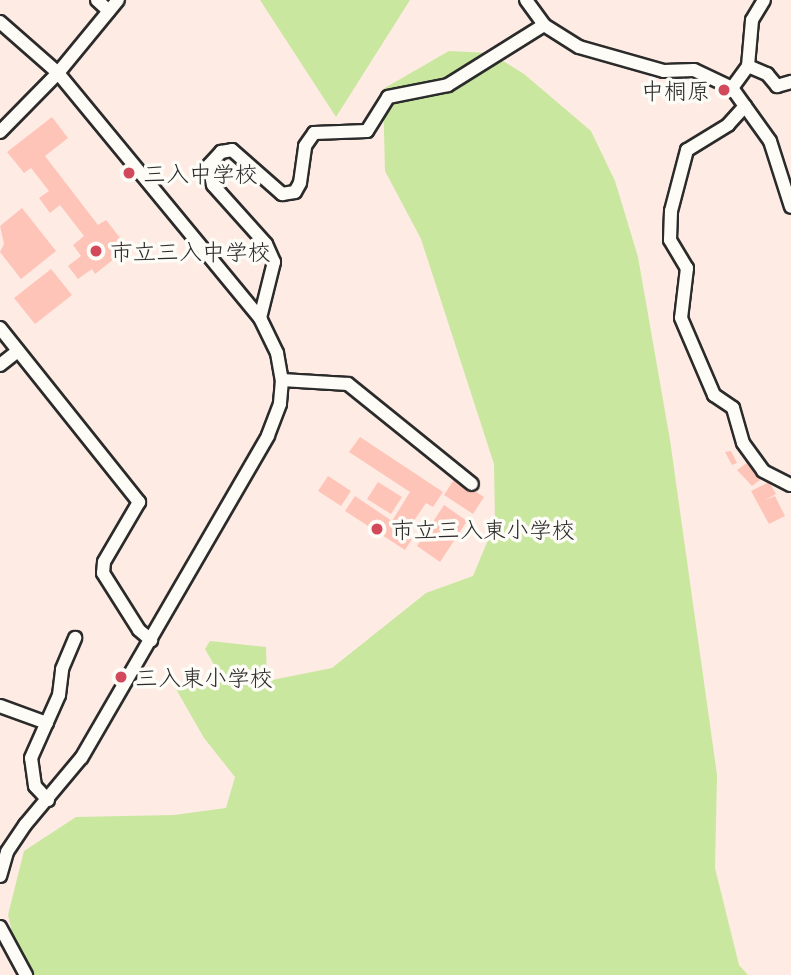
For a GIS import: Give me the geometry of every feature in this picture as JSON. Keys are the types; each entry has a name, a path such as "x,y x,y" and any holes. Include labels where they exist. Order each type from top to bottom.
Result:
{"street":[{"path":"97,0 109,11"},
{"path":"0,132 58,74 118,0"},
{"path":"526,0 544,25 590,51 664,71 694,70 732,88 770,141 791,207"},
{"path":"732,88 748,66 752,20 764,0"},
{"path":"0,22 58,74 260,318 277,353 282,380 280,404 268,436 81,758 7,852 0,876"},
{"path":"260,318 274,262 266,244 214,185 209,166 221,152 232,150 282,194 295,192 300,183 304,146 314,133 367,131 388,97 448,85 544,25"},
{"path":"748,66 767,74 776,86 791,82"},
{"path":"745,106 728,125 687,150 671,211 670,240 687,268 681,318 714,395 733,408 743,443 763,471 791,485"},
{"path":"0,328 139,502 104,562 103,573 139,630 151,640"},
{"path":"0,365 18,351"},
{"path":"282,380 348,384 472,484"},
{"path":"48,800 35,786 31,758 47,723 75,638"},
{"path":"0,706 47,723"},
{"path":"0,927 26,975"}],"green space":[{"path":"260,0 410,0 336,117"},
{"path":"449,51 490,53 524,74 591,131 615,181 638,257 670,440 717,775 715,868 739,965 748,975 22,975 8,915 24,851 76,817 174,815 226,808 235,777 204,738 172,682 224,682 205,649 210,641 266,647 267,681 332,668 426,593 473,576 495,523 494,464 421,239 385,171 383,89"}],"building":[{"path":"52,117 68,138 45,156 98,225 106,220 128,248 95,274 92,269 78,279 68,266 81,256 73,245 84,236 60,205 50,213 39,198 49,191 31,168 24,173 7,152"},
{"path":"22,208 56,251 21,279 0,252 4,244 0,226"},
{"path":"51,269 72,295 35,324 14,298"},
{"path":"360,437 443,492 433,507 426,503 407,531 414,536 405,550 345,511 355,496 392,521 410,492 349,452"},
{"path":"731,451 737,463 732,465 725,452"},
{"path":"748,462 760,480 752,486 737,470"},
{"path":"328,476 351,491 341,506 318,491"},
{"path":"455,478 484,497 473,514 444,495"},
{"path":"378,482 402,497 391,514 367,499"},
{"path":"769,482 776,494 765,500 775,496 785,516 769,524 751,491"},
{"path":"444,505 467,521 440,562 417,546"}],"place":[{"name":"中桐原","path":"724,90"},
{"name":"三入中学校","path":"129,173"},
{"name":"市立三入中学校","path":"96,251"},
{"name":"市立三入東小学校","path":"377,529"},
{"name":"三入東小学校","path":"121,677"}]}
